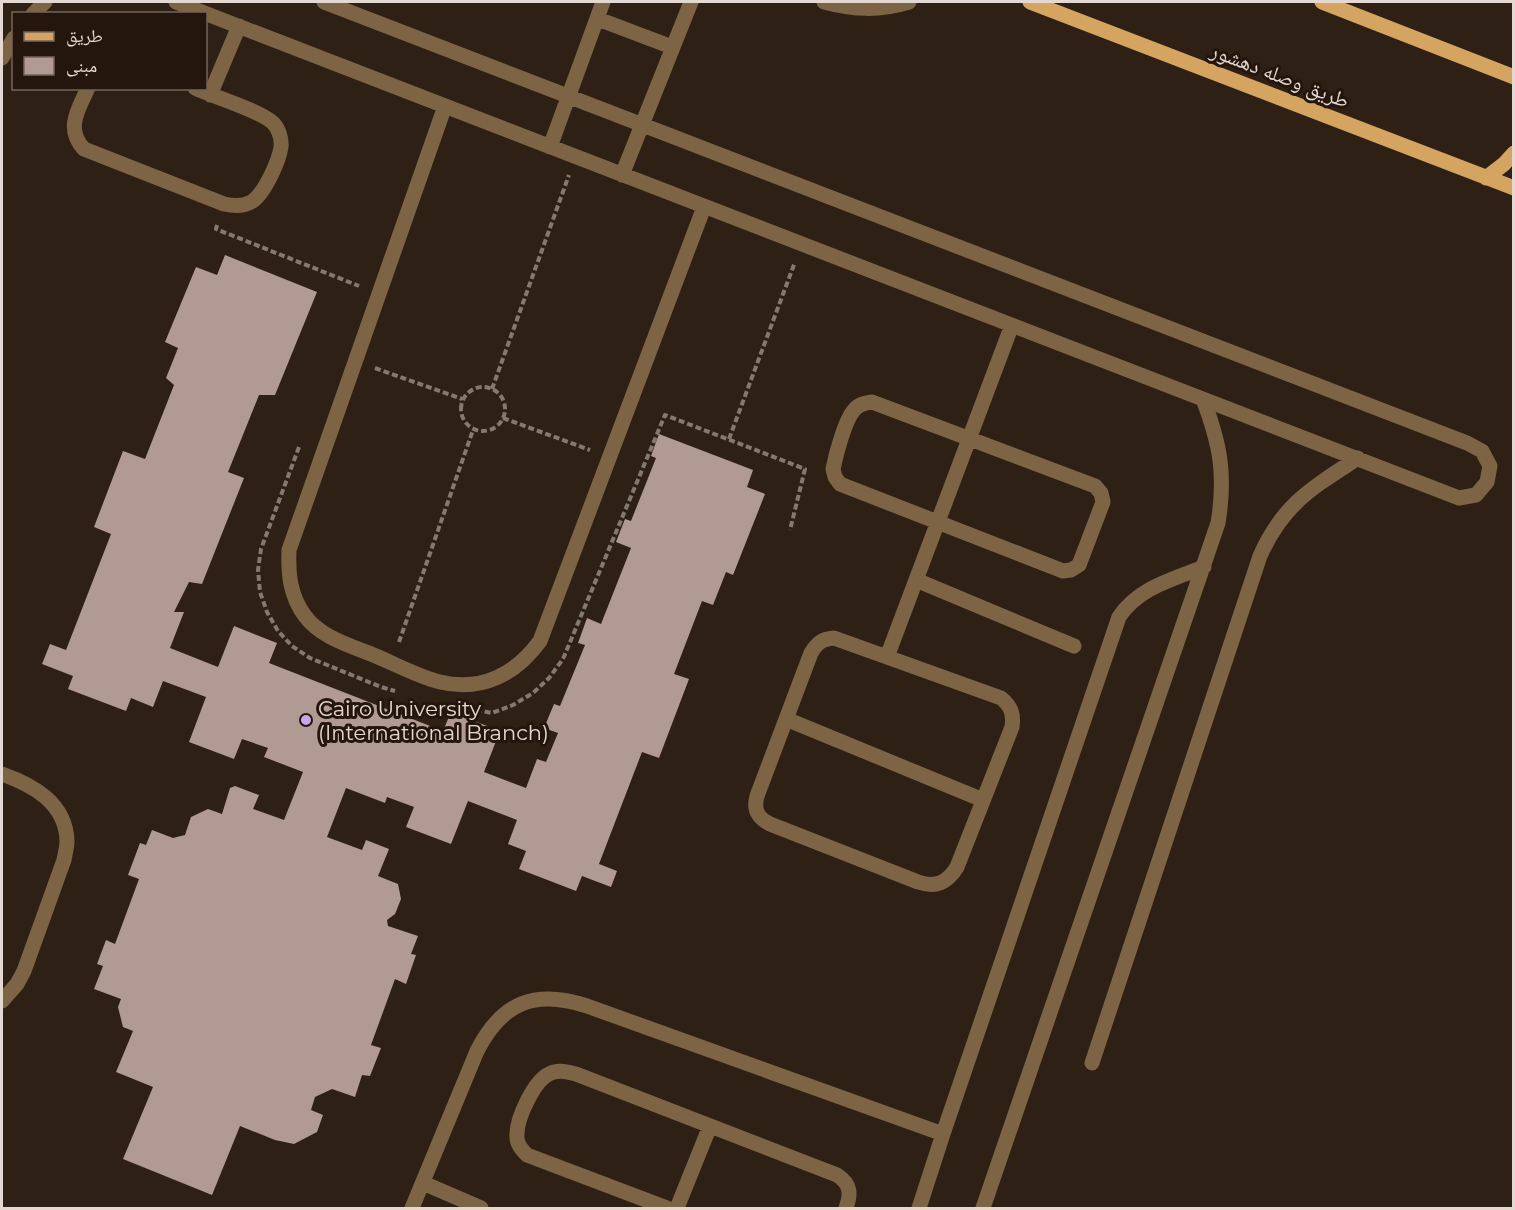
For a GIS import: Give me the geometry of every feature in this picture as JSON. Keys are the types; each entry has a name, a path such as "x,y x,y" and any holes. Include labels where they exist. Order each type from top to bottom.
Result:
{"main road":[{"name":"طريق وصله دهشور","path":"1030,2 1514,188"},
{"path":"1322,2 1514,76"},
{"path":"1486,178 1514,153"}],"lane":[{"path":"176,2 202,12"},
{"path":"207,14 1459,498 1476,495 1487,483 1490,466 1482,451 1467,443 324,2"},
{"path":"550,147 603,2"},
{"path":"622,175 691,2"},
{"path":"824,2 843,7 867,9 891,7 909,2"},
{"path":"598,19 672,47"},
{"path":"210,95 239,26"},
{"path":"2,58 12,41"},
{"path":"87,90 74,121 76,137 84,149 224,204 237,207 250,204 260,196 281,145 280,133 272,122 199,90"},
{"path":"445,106 289,550 288,574 294,596 305,616 322,632 439,682 458,685 478,684 496,679 514,670 529,657 540,641 704,207"},
{"path":"887,657 1012,325"},
{"path":"983,1209 1218,523 1222,501 1222,478 1216,433 1203,399"},
{"path":"872,402 969,438 1095,486 1101,493 1103,502 1078,565 1071,570 1063,571 840,484 835,477 833,469 849,419 861,404 872,402"},
{"path":"1092,1063 1260,556 1278,521 1293,504 1311,489 1358,458"},
{"path":"919,1209 942,1134 1119,616 1136,597 1148,589 1204,567"},
{"path":"916,580 1074,646"},
{"path":"834,638 887,657 1001,698 1007,703 1013,719 1012,727 957,867 951,877 941,884 929,886 770,824 762,820 754,805 816,645 824,639 834,638"},
{"path":"786,719 983,800"},
{"path":"2,774 38,789 48,799 64,825 67,842 64,860 24,971 17,984 2,1001"},
{"path":"412,1209 487,1031 503,1015 522,1004 544,998 566,999 588,1006 942,1134"},
{"path":"667,1209 526,1155 519,1146 516,1135 532,1090 540,1079 551,1072 564,1071 837,1175 849,1186 850,1195 846,1209"},
{"path":"677,1209 710,1126"},
{"path":"423,1183 481,1209"}],"path":[{"path":"492,389 575,158"},
{"path":"224,204 216,229 360,285 356,296"},
{"path":"729,439 802,244"},
{"path":"355,361 462,399"},
{"path":"483,386 492,389 499,393 504,401 503,418 498,426 491,430 482,432 473,430 461,417 462,399 475,388 483,386"},
{"path":"459,707 492,713 513,705 533,693 549,678 563,659 665,415 805,469 790,530"},
{"path":"503,418 610,457"},
{"path":"381,687 473,430"},
{"path":"302,439 261,549 258,570 260,592 272,621 292,646 310,658 381,687 404,693"}],"building":[{"name":"Cairo University (International Branch)","path":"225,255 317,292 275,395 259,395 228,472 244,478 202,584 189,582 174,612 184,612 170,648 218,667 234,626 277,643 269,663 443,731 451,712 500,731 484,772 526,788 537,759 546,762 558,733 544,728 554,704 560,706 585,645 578,643 587,618 601,624 631,548 616,542 625,519 631,521 656,458 651,456 659,434 753,470 747,487 765,494 733,575 726,572 713,605 702,601 674,674 689,679 659,758 642,752 599,864 617,871 611,887 582,876 576,891 519,869 526,851 508,844 517,820 468,801 451,844 406,827 414,807 387,797 385,803 346,788 327,837 362,850 366,840 389,849 378,876 398,884 401,899 395,914 387,920 388,926 418,936 411,954 416,955 406,984 395,979 371,1045 381,1048 370,1076 362,1075 355,1097 332,1089 315,1097 311,1110 323,1115 317,1132 294,1144 275,1140 240,1126 212,1195 123,1159 153,1087 116,1072 133,1031 123,1027 118,1007 121,999 94,989 103,966 97,964 106,940 115,944 139,879 128,875 140,843 146,845 152,830 173,838 185,835 191,817 208,809 222,814 230,788 235,786 259,795 253,809 284,820 303,772 264,757 268,748 242,739 234,759 189,742 206,697 163,681 153,707 131,698 126,711 68,689 73,676 42,664 50,644 66,650 111,534 94,527 123,451 145,459 174,385 166,378 178,348 165,342 196,267 217,275"}],"place":[{"name":"Cairo University (International Branch)","path":"306,720"}]}
